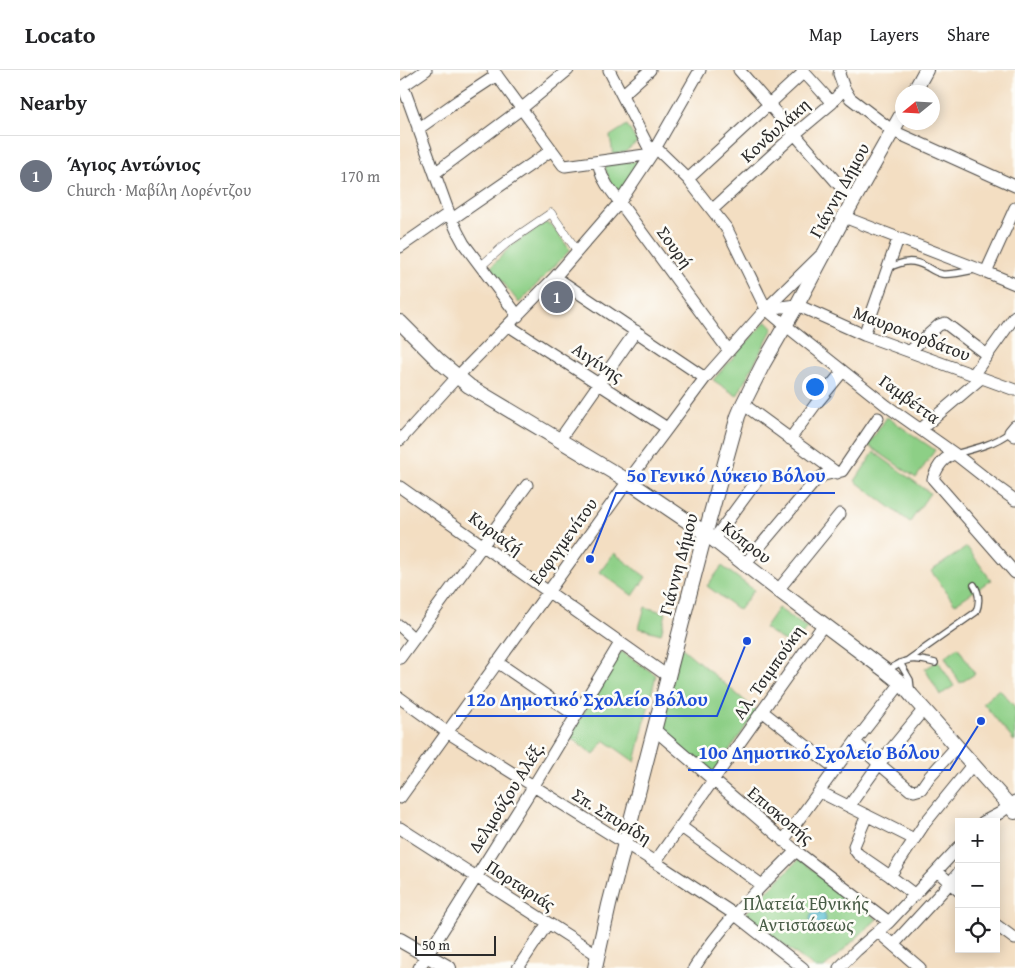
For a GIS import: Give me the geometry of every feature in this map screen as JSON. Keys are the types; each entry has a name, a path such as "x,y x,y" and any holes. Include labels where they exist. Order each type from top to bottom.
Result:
{"street":[{"path":"426,70 401,87 460,238 518,316"},
{"path":"435,173 521,109 568,70"},
{"path":"609,70 654,151 688,179 728,229 766,309 797,305"},
{"path":"622,95 650,70"},
{"path":"400,440 457,377 555,277 620,202 654,151 700,70"},
{"path":"739,70 853,201"},
{"path":"840,70 839,74 850,98 893,132 1015,186"},
{"path":"918,85 926,70"},
{"path":"688,179 803,71 832,103"},
{"path":"418,129 495,73 565,166 598,162 654,151"},
{"name":"Κονδυλάκη","path":"713,209 832,103 844,88"},
{"name":"Γιάννη Δήμου","path":"596,962 668,677 710,536 735,427 743,404 762,364 797,305 844,217 895,128"},
{"path":"400,247 552,150"},
{"name":"Σουρή","path":"598,162 604,180 728,351"},
{"path":"982,270 1015,208"},
{"path":"481,266 507,242 551,213 578,252"},
{"path":"844,217 1015,284"},
{"path":"864,335 898,238"},
{"name":"Εσφιγμενίτου","path":"400,798 628,481 705,378 766,309 827,249"},
{"path":"555,277 705,378"},
{"name":"Μαυροκορδάτου","path":"797,305 864,335 1015,390"},
{"name":"Γαμβέττα","path":"766,309 887,406 921,429 1015,500"},
{"path":"921,429 977,376 987,355 1015,316"},
{"name":"Κύπρου","path":"400,322 433,356 457,377 628,481 710,536 901,683 973,764 1007,811"},
{"path":"910,351 940,325 945,323 987,355"},
{"name":"Αιγίνης","path":"509,326 667,428"},
{"path":"560,439 636,331"},
{"path":"790,439 843,370"},
{"path":"743,404 837,473"},
{"path":"745,564 816,480 824,475 842,471 878,418"},
{"path":"955,454 944,459 933,479 1015,572"},
{"path":"710,536 758,478"},
{"path":"400,658 527,485"},
{"name":"Κυριαζή","path":"400,486 668,677"},
{"path":"778,590 840,514"},
{"name":"Αλ. Τσιμπούκη","path":"655,862 824,624"},
{"path":"400,626 414,639"},
{"name":"Δελμούζου Αλέξ.","path":"419,968 533,787 620,643"},
{"path":"497,662 576,716"},
{"path":"784,841 855,742 901,683"},
{"name":"Σπ. Σπυρίδη","path":"400,698 447,732 655,862 734,914 803,968"},
{"path":"849,806 879,764 924,709"},
{"path":"762,711 836,769"},
{"name":"Επισκοπής","path":"655,730 796,852 889,922"},
{"path":"855,742 910,790 914,791 921,789 957,746"},
{"path":"890,876 925,823 973,764"},
{"path":"820,792 914,839"},
{"path":"992,818 1007,811"},
{"path":"867,815 854,846 855,850 915,895"},
{"path":"680,826 762,885"},
{"name":"Πορταριάς","path":"400,828 548,923 596,962"},
{"path":"839,968 889,922 955,851"},
{"path":"694,968 715,937 734,914 796,852"},
{"path":"893,945 954,887 937,871"},
{"path":"518,968 548,923"},
{"path":"1000,928 1015,939"},
{"path":"878,932 920,968"},
{"path":"400,940 449,968"}],"lane":[{"path":"888,268 899,263 917,262 935,272 944,274 982,270"},
{"path":"955,454 976,448 1013,431"},
{"path":"886,671 908,660 976,612 979,604 978,591 974,585"},
{"path":"908,660 919,659 935,663"},
{"path":"900,663 910,680 912,696"}],"green space":[{"path":"627,125 637,142 625,152 613,154 610,136"},
{"path":"637,161 639,163 620,193 617,193 612,187 605,168 607,164"},
{"path":"545,223 552,225 570,250 519,303 491,267 512,245"},
{"path":"766,321 773,328 737,396 713,380"},
{"path":"887,417 935,450 916,478 868,445"},
{"path":"874,452 930,493 910,522 855,481"},
{"path":"967,547 991,580 955,604 931,571"},
{"path":"614,553 646,577 633,596 600,572"},
{"path":"722,566 754,590 739,610 707,586"},
{"path":"645,607 666,613 661,634 639,628"},
{"path":"778,608 807,628 793,647 764,628"},
{"path":"681,647 757,711 712,775 660,729"},
{"path":"958,647 975,674 960,683 945,657"},
{"path":"621,651 656,675 635,762 604,740 594,755 569,737"},
{"path":"938,661 954,686 940,695 925,669"},
{"path":"999,689 1015,707 1014,741 983,703"},
{"name":"Πλατεία Εθνικής Αντιστάσεως","path":"799,859 877,919 824,968 815,968 744,915"}],"water":[{"path":"818,911 824,913 826,919 824,925 818,927 812,925 810,919 812,913"}],"place":[{"name":"Άγιος Αντώνιος","path":"557,297"},
{"name":"5ο Γενικό Λύκειο Βόλου","path":"590,559"},
{"name":"12ο Δημοτικό Σχολείο Βόλου","path":"747,641"},
{"name":"10ο Δημοτικό Σχολείο Βόλου","path":"981,721"}]}
